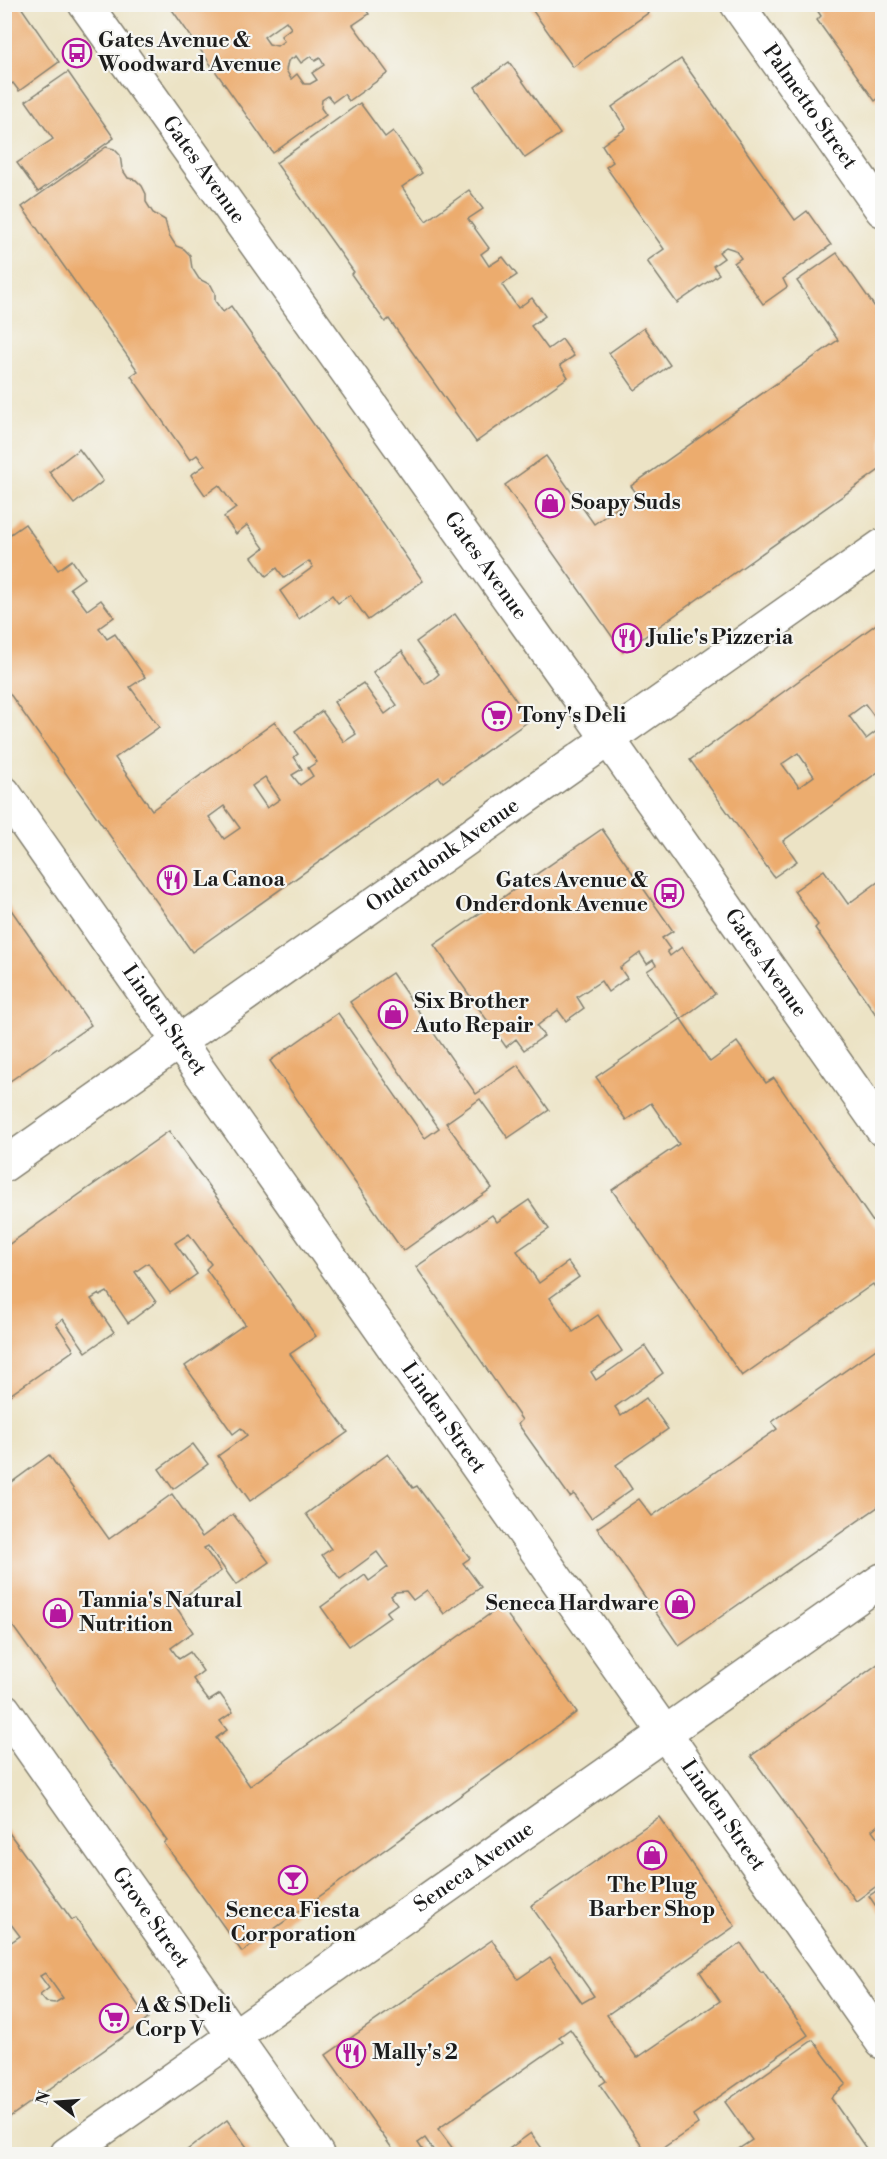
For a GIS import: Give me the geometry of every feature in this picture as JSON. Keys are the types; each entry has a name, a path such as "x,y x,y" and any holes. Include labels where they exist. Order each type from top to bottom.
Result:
{"street":[{"name":"Gates Avenue","path":"85,4 608,739 882,1129"},
{"name":"Palmetto Street","path":"737,4 882,210"},
{"name":"Onderdonk Avenue","path":"4,1165 882,546"},
{"name":"Linden Street","path":"4,794 882,2042"},
{"name":"Seneca Avenue","path":"67,2154 882,1580"},
{"name":"Grove Street","path":"4,1710 317,2154"}],"building":[{"path":"4,4 19,4 59,62 19,91 13,83 4,89"},
{"path":"168,4 227,4 231,10 238,4 362,4 369,14 353,25 388,73 349,101 344,94 333,102 328,96 322,100 321,108 326,115 273,153","holes":["286,21 291,28 281,36 284,41 277,46 269,44 264,37","296,56 301,63 311,56 315,61 320,58 324,65 312,73 317,80 304,84 297,74 291,79 286,70 288,61"]},
{"path":"528,4 642,4 648,13 573,67"},
{"path":"813,4 882,4 882,100 880,97 875,101 817,20 821,16"},
{"path":"681,59 795,220 807,211 831,245 783,279 787,287 763,304 734,263 741,258 735,250 726,247 719,252 724,258 713,266 719,274 677,303 647,261 664,249 606,167 613,162 602,145 626,128 612,107"},
{"path":"509,62 560,134 525,158 475,87"},
{"path":"68,72 114,138 38,192 17,163 53,139 26,101"},
{"path":"360,103 385,137 393,131 422,173 402,187 426,221 469,190 483,209 468,219 489,248 481,254 489,266 503,257 517,275 502,285 518,308 532,298 545,316 531,326 548,349 562,339 574,356 560,365 568,377 476,442 389,319 385,322 351,274 354,272 276,163"},
{"path":"106,147 114,149 120,155 122,169 128,178 136,180 142,186 146,194 146,202 153,213 165,220 169,235 176,246 184,249 190,255 192,268 199,279 211,285 215,293 215,301 223,312 231,306 423,581 368,620 350,595 338,603 332,595 299,619 280,591 313,567 309,561 284,578 277,568 266,576 252,557 264,548 247,525 236,534 224,517 236,508 219,485 205,495 191,475 205,465 197,455 190,460 131,376 138,371 22,207"},
{"path":"837,253 882,317 882,468 623,652 505,485 546,456 594,524 637,494 631,486 838,340 797,281"},
{"path":"644,328 670,365 635,390 609,353"},
{"path":"79,449 103,481 74,504 49,472"},
{"path":"25,524 58,570 72,560 84,578 70,588 87,610 101,600 114,617 99,628 107,639 115,634 145,677 130,687 159,727 115,758 152,810 275,722 298,754 294,757 302,769 292,775 300,785 313,776 308,768 317,762 295,731 322,711 344,742 356,734 334,702 363,683 385,714 397,705 373,672 402,651 425,684 432,680 439,674 416,642 455,614 530,720 443,782 439,777 192,952 5,687 5,538","holes":["265,777 280,799 267,808 252,786","224,806 240,828 224,839 209,817"]},
{"path":"882,620 882,727 882,769 783,841 797,861 774,877 690,760","holes":["865,704 882,727 866,739 849,716","798,753 814,776 799,787 782,764"]},
{"path":"602,829 673,931 662,938 670,949 667,951 670,956 682,947 715,994 681,1019 647,971 656,965 653,960 647,964 640,953 620,968 627,978 608,992 601,981 577,997 584,1008 566,1021 558,1010 537,1026 544,1036 524,1050 516,1039 506,1047 434,945"},
{"path":"824,870 848,904 882,879 882,1023 815,928 818,925 794,891"},
{"path":"5,901 91,1025 10,1081 5,1074"},
{"path":"392,973 476,1094 518,1065 549,1110 508,1138 480,1099 446,1123 492,1188 403,1251 270,1061 338,1013 425,1138 439,1128 350,1002"},
{"path":"681,1019 710,1062 737,1042 766,1083 774,1078 882,1235 882,1298 873,1284 742,1376 612,1190 679,1144 651,1103 626,1120 596,1077"},
{"path":"169,1131 316,1336 290,1354 348,1432 250,1501 218,1456 247,1435 241,1428 233,1434 185,1366 245,1324 206,1269 211,1264 189,1234 175,1243 197,1274 170,1293 148,1263 142,1267 135,1272 156,1302 128,1323 107,1292 91,1299 114,1332 86,1352 63,1319 56,1324 74,1350 4,1399 4,1248"},
{"path":"529,1200 549,1229 517,1251 539,1283 568,1262 579,1277 550,1298 573,1332 598,1315 622,1351 591,1372 596,1380 645,1346 663,1373 615,1407 621,1416 646,1398 668,1429 616,1465 632,1489 591,1518 574,1494 570,1497 518,1424 522,1420 416,1267 492,1215 497,1222"},
{"path":"882,1345 882,1504 679,1646 597,1528 639,1499 652,1516 777,1429 772,1422"},
{"path":"193,1444 208,1464 173,1489 159,1469"},
{"path":"388,1454 413,1488 417,1486 470,1558 463,1563 481,1587 444,1614 427,1590 413,1600 406,1591 396,1592 391,1596 397,1604 386,1612 390,1617 349,1646 321,1607 365,1575 369,1581 388,1567 377,1552 340,1579 322,1555 331,1549 306,1514"},
{"path":"49,1455 109,1539 172,1494 202,1537 233,1514 269,1562 236,1585 208,1546 204,1548 221,1571 174,1604 193,1632 171,1648 179,1659 190,1652 203,1671 193,1679 202,1692 209,1701 220,1694 233,1712 220,1721 227,1730 216,1738 250,1786 501,1606 577,1712 242,1952 164,1843 167,1841 4,1614 4,1488"},
{"path":"882,1661 882,1822 872,1830 882,1844 882,1882 856,1901 751,1756"},
{"path":"659,1817 735,1926 607,2015 637,2058 720,2001 700,1972 741,1943 808,2035 693,2115 698,2124 654,2154 648,2154 600,2085 606,2081 570,2029 559,2037 563,2042 438,2129 457,2154 436,2154 425,2138 418,2143 424,2152 396,2154 326,2055 492,1940 518,1979 550,1957 582,2003 594,1996 531,1906"},
{"path":"7,1830 72,1920 76,1918 148,2019 4,2121 4,1947 20,1936 4,1915 4,1832","holes":["45,1973 63,1998 55,2003 46,2002 40,1995 49,1988 40,1976"]},
{"path":"882,1887 882,1915 869,1896"},
{"path":"813,2040 846,2084 831,2098 870,2154 731,2154 752,2140 725,2102"},
{"path":"227,2120 252,2154 180,2154 183,2153"},
{"path":"531,2133 546,2154 502,2154"}],"place":[{"name":"Gates Avenue & Woodward Avenue","path":"77,53"},
{"name":"Soapy Suds","path":"550,503"},
{"name":"Julie's Pizzeria","path":"627,638"},
{"name":"Tony's Deli","path":"497,716"},
{"name":"La Canoa","path":"172,880"},
{"name":"Gates Avenue & Onderdonk Avenue","path":"669,893"},
{"name":"Six Brother Auto Repair","path":"393,1014"},
{"name":"Seneca Hardware","path":"680,1604"},
{"name":"Tannia's Natural Nutrition","path":"58,1613"},
{"name":"The Plug Barber Shop","path":"652,1855"},
{"name":"Seneca Fiesta Corporation","path":"293,1880"},
{"name":"A & S Deli Corp V","path":"114,2018"},
{"name":"Mally's 2","path":"351,2053"}]}
